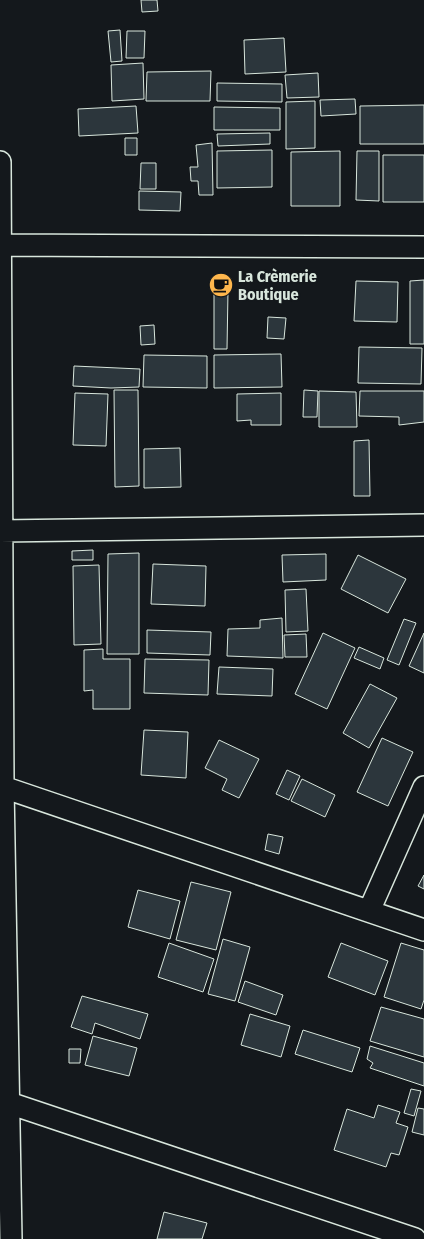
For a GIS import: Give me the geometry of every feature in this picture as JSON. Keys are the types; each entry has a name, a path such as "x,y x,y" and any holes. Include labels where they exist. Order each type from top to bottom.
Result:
{"street":[{"path":"0,162 1,786 4,1102 11,1239"},
{"path":"0,245 424,247"},
{"path":"1,531 424,525"},
{"path":"1,786 424,930"},
{"path":"369,912 424,787"},
{"path":"4,1102 415,1239"}],"building":[{"path":"141,0 157,0 158,11 142,12"},
{"path":"120,30 122,61 111,62 108,31"},
{"path":"127,31 145,31 144,58 126,58"},
{"path":"284,38 286,72 245,74 244,40"},
{"path":"143,63 144,99 112,101 111,65"},
{"path":"211,71 210,101 146,101 147,72"},
{"path":"318,73 319,97 287,98 285,75"},
{"path":"217,83 282,84 282,102 217,101"},
{"path":"355,99 356,114 321,116 320,100"},
{"path":"315,101 315,148 286,149 286,102"},
{"path":"424,105 424,144 360,144 360,106"},
{"path":"136,106 138,133 79,136 78,109"},
{"path":"214,107 280,108 280,130 214,130"},
{"path":"270,133 270,144 218,146 217,134"},
{"path":"125,138 137,138 137,155 125,155"},
{"path":"212,143 213,195 199,195 198,181 191,181 190,167 198,167 196,145"},
{"path":"272,150 272,187 217,188 217,151"},
{"path":"340,151 340,206 291,206 291,152"},
{"path":"357,151 379,151 379,201 356,200"},
{"path":"383,155 424,155 424,202 383,202"},
{"path":"141,163 156,163 156,189 140,189"},
{"path":"139,191 181,192 180,211 139,210"},
{"path":"424,280 424,344 410,344 410,281"},
{"path":"356,281 398,282 397,322 354,321"},
{"path":"214,291 228,291 227,349 214,349"},
{"path":"268,317 286,318 284,339 267,338"},
{"path":"154,325 155,344 141,345 140,326"},
{"path":"359,347 422,348 421,384 358,383"},
{"path":"281,354 282,387 214,388 214,355"},
{"path":"144,355 207,356 207,388 143,387"},
{"path":"74,366 140,369 139,387 73,386"},
{"path":"114,390 138,390 139,486 115,487"},
{"path":"304,390 318,391 317,417 303,417"},
{"path":"319,391 356,392 357,427 319,427"},
{"path":"360,391 424,391 424,422 399,425 399,417 359,416"},
{"path":"75,393 108,394 106,446 73,445"},
{"path":"281,393 281,425 251,425 251,420 237,421 237,394"},
{"path":"369,440 370,496 354,496 354,441"},
{"path":"180,448 181,487 144,488 144,449"},
{"path":"93,550 93,560 72,560 72,551"},
{"path":"139,553 139,654 107,654 108,554"},
{"path":"326,554 326,580 283,582 282,555"},
{"path":"358,555 406,579 388,613 341,589"},
{"path":"153,564 206,566 205,606 151,604"},
{"path":"99,565 101,644 74,645 73,566"},
{"path":"306,589 308,631 286,632 285,590"},
{"path":"282,618 283,658 227,656 228,629 260,628 260,620"},
{"path":"404,619 416,623 399,665 387,660"},
{"path":"147,630 211,632 210,655 147,653"},
{"path":"323,633 355,648 327,709 295,694"},
{"path":"424,633 424,673 409,666"},
{"path":"306,634 307,657 285,657 284,635"},
{"path":"359,647 384,658 380,669 354,658"},
{"path":"103,649 103,659 130,659 130,709 93,709 93,690 84,691 84,650"},
{"path":"145,659 209,660 208,695 144,693"},
{"path":"219,667 273,669 272,696 217,694"},
{"path":"370,684 397,698 369,748 343,733"},
{"path":"144,730 188,732 186,778 141,775"},
{"path":"382,738 413,752 388,806 357,792"},
{"path":"219,740 259,759 239,798 222,790 227,779 205,768"},
{"path":"287,770 300,776 289,800 276,794"},
{"path":"302,779 335,795 325,817 291,801"},
{"path":"268,834 283,837 279,854 265,850"},
{"path":"424,875 424,889 418,886"},
{"path":"191,882 231,892 216,950 176,940"},
{"path":"138,890 180,901 170,939 128,927"},
{"path":"223,939 250,947 235,1001 208,994"},
{"path":"169,943 214,959 203,992 158,977"},
{"path":"341,943 388,961 375,995 328,977"},
{"path":"401,943 424,950 424,1000 421,1009 384,997"},
{"path":"245,981 283,995 276,1015 238,1002"},
{"path":"82,996 148,1014 140,1039 95,1023 92,1034 71,1027"},
{"path":"381,1007 424,1019 424,1057 370,1041"},
{"path":"250,1014 290,1026 281,1057 241,1045"},
{"path":"303,1030 360,1048 352,1072 295,1054"},
{"path":"93,1036 137,1048 129,1076 85,1065"},
{"path":"370,1046 424,1063 424,1086 370,1068 373,1063 367,1059"},
{"path":"69,1049 81,1049 80,1063 69,1063"},
{"path":"411,1089 421,1091 414,1116 404,1113"},
{"path":"378,1105 400,1112 396,1123 408,1127 399,1155 391,1153 386,1167 334,1150 347,1109 374,1118"},
{"path":"418,1108 424,1109 424,1135 412,1132"},
{"path":"164,1212 207,1223 202,1239 157,1239"}],"place":[{"name":"La Crèmerie Boutique","path":"221,285"}]}
